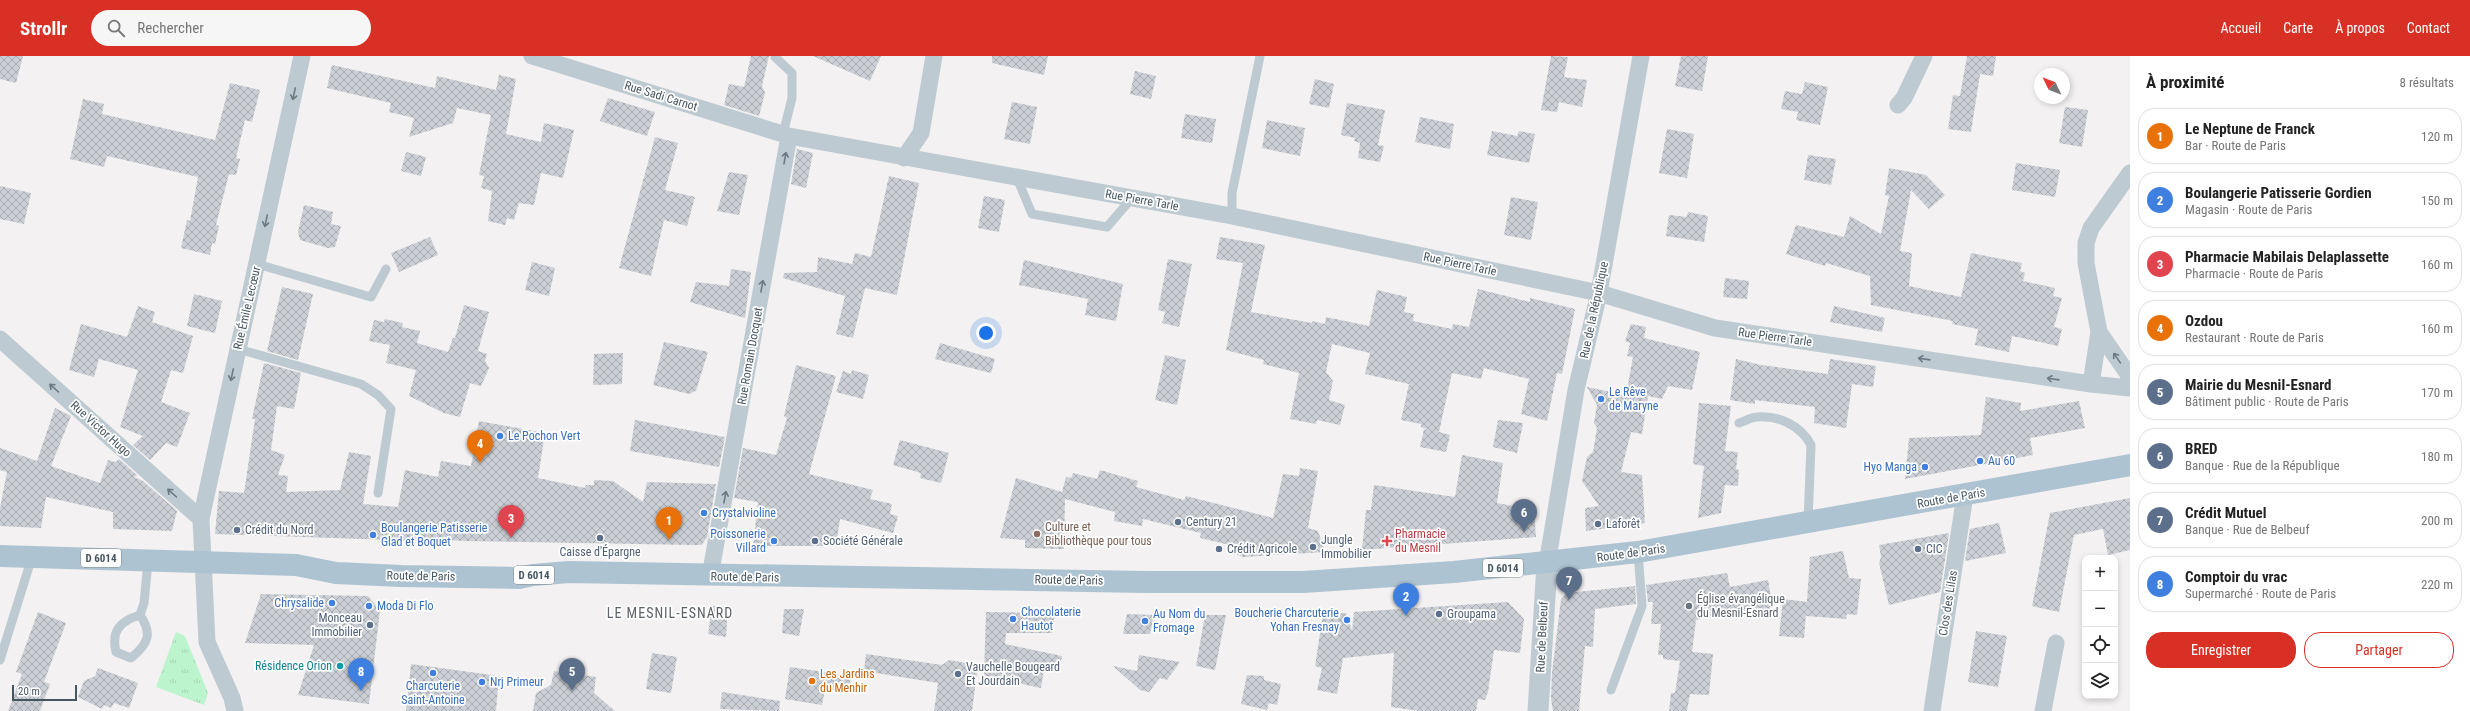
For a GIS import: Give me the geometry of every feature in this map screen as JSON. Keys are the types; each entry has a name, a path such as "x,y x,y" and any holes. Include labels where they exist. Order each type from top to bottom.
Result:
{"main road":[{"name":"Route de Paris","path":"0,556 202,560 296,565 336,573 519,578 533,575 569,572 710,576 1146,582 1303,582 1547,564 1638,552 1808,524 2130,465"}],"street":[{"name":"Rue Émile Lecœur","path":"235,711 232,698 207,642 201,519 302,56"},
{"name":"Rue Sadi Carnot","path":"532,56 786,135"},
{"path":"904,158 921,133 934,56"},
{"name":"Rue de la République","path":"1547,564 1576,390 1599,293 1641,56"},
{"path":"1898,105 1904,98 1924,56"},
{"name":"Rue Pierre Tarle","path":"786,135 904,158 1232,216 1599,293 1715,328 2091,384 2130,387"},
{"name":"Rue Romain Docquet","path":"710,576 786,135"},
{"path":"2091,384 2099,332 2086,263 2086,244 2090,228 2130,173"},
{"path":"2099,332 2128,374 2130,387"},
{"name":"Rue Victor Hugo","path":"0,339 201,519"},
{"name":"Clos des Lilas","path":"1932,711 1965,495"},
{"name":"Rue de Belbeuf","path":"1538,711 1547,564"},
{"path":"2043,711 2056,643"}],"lane":[{"path":"1232,216 1232,192 1260,56"},
{"path":"775,57 792,73 792,98 786,135"},
{"path":"1017,178 1032,214 1107,227 1132,198"},
{"path":"257,264 371,297 386,269"},
{"path":"238,348 361,384 378,394 391,409 378,493"},
{"path":"1739,423 1757,417 1788,422 1806,436 1811,445 1808,524"},
{"path":"1611,690 1642,606 1638,552"},
{"path":"0,660 32,557"},
{"path":"140,615 144,603 148,559"},
{"path":"140,615 147,625 148,638 142,649 131,658 116,652 113,641 116,630 128,618 140,615"}],"green space":[{"path":"176,632 185,636 208,693 204,705 156,687"}],"building":[{"path":"0,56 23,56 16,83 0,79"},
{"path":"751,56 769,56 762,86 765,93 759,116 724,105 729,84 744,87"},
{"path":"813,56 881,56 870,81"},
{"path":"992,56 1048,56 1044,75 992,63"},
{"path":"1551,56 1568,57 1564,77 1587,80 1582,107 1559,102 1557,112 1541,110"},
{"path":"1681,56 1708,56 1702,91 1675,86"},
{"path":"1967,56 1996,56 1993,76 1980,74 1971,132 1948,129 1953,95 1960,96"},
{"path":"332,65 435,88 437,76 496,90 499,75 516,79 506,134 541,142 544,123 574,130 563,178 541,173 534,205 519,203 514,220 507,218 505,225 488,221 492,191 481,188 484,176 479,175 491,115 457,108 453,123 409,137 414,118 389,112 391,103 327,88"},
{"path":"1135,71 1156,76 1151,99 1130,94"},
{"path":"1315,79 1334,84 1329,108 1309,104"},
{"path":"1805,82 1828,87 1820,125 1796,120 1798,112 1781,109 1785,91 1802,94"},
{"path":"230,83 260,90 252,122 245,120 236,158 240,159 236,175 229,174 216,225 219,226 215,244 212,243 210,255 181,248 187,220 190,221 198,177 107,156 104,167 70,159 83,99 104,104 102,114 215,140"},
{"path":"608,98 655,112 647,136 600,121"},
{"path":"1012,102 1037,107 1030,144 1004,139"},
{"path":"1347,103 1385,110 1378,145 1384,146 1380,162 1358,158 1360,143 1354,141 1355,138 1341,135"},
{"path":"2065,107 2088,110 2082,147 2059,143"},
{"path":"1185,114 1216,119 1212,143 1181,138"},
{"path":"1420,117 1454,124 1450,149 1415,142"},
{"path":"1267,120 1305,128 1300,156 1262,148"},
{"path":"1667,129 1694,134 1687,178 1659,173"},
{"path":"1492,131 1517,136 1519,131 1535,134 1529,163 1487,155"},
{"path":"655,137 678,143 665,190 695,197 687,226 664,220 651,276 619,268"},
{"path":"797,149 813,153 806,188 791,184"},
{"path":"406,152 426,157 421,176 401,171"},
{"path":"1808,155 1836,159 1831,185 1804,180"},
{"path":"2016,163 2060,170 2055,197 2012,190"},
{"path":"1889,168 1926,175 1945,195 1929,209 1911,190 1900,251 1912,253 1909,286 1961,297 1971,253 2022,263 2020,271 2025,273 2023,281 2055,288 2053,296 2062,298 2054,327 2062,329 2058,346 2012,336 2009,352 1975,345 1978,329 1952,324 1953,321 1871,305 1870,276 1826,263 1825,266 1786,254 1796,225 1844,237 1850,216 1881,234 1889,196 1885,195"},
{"path":"729,172 748,175 739,215 717,211"},
{"path":"889,176 919,183 897,295 865,288 853,338 836,334 845,296 783,278 784,273 817,272 818,257 852,264 855,253 871,257"},
{"path":"0,186 31,193 24,224 0,219"},
{"path":"984,196 1005,200 999,232 978,228"},
{"path":"1511,197 1538,202 1531,240 1504,235"},
{"path":"304,205 333,212 331,224 341,226 335,247 328,248 300,240 298,232"},
{"path":"1688,212 1708,216 1704,242 1666,236 1669,215 1687,217"},
{"path":"430,237 438,255 399,272 391,253"},
{"path":"1220,237 1265,245 1251,312 1325,324 1326,317 1369,326 1377,290 1407,297 1404,312 1414,314 1413,321 1452,329 1453,324 1469,327 1478,289 1530,302 1530,298 1575,309 1562,374 1557,373 1547,421 1521,414 1529,379 1484,368 1481,379 1452,373 1439,432 1450,435 1446,452 1420,447 1424,429 1429,430 1421,427 1421,424 1401,420 1409,384 1365,374 1370,353 1332,344 1326,372 1333,381 1329,400 1345,405 1340,425 1317,420 1316,424 1290,419 1299,373 1263,364 1264,360 1226,350 1243,263 1216,259"},
{"path":"1168,259 1192,264 1179,327 1162,323 1165,312 1158,310"},
{"path":"1024,260 1123,284 1116,321 1085,315 1088,299 1019,285"},
{"path":"532,262 555,268 549,296 525,290"},
{"path":"731,269 751,272 745,318 690,302 696,282 729,286"},
{"path":"1725,278 1749,281 1747,299 1723,297"},
{"path":"282,287 313,294 298,360 267,351"},
{"path":"194,294 222,301 215,333 187,326"},
{"path":"464,305 489,312 478,351 487,354 485,361 489,368 481,386 470,383 460,417 444,413 409,396 416,370 386,363 390,345 369,341 374,320 384,322 385,319 403,323 402,327 420,331 417,343 448,352 453,338 455,338"},
{"path":"138,306 155,312 152,322 193,336 183,373 171,370 161,402 190,413 177,447 166,443 150,460 133,445 143,436 120,427 138,370 99,359 94,377 69,370 81,324 127,337"},
{"path":"1834,306 1885,318 1882,332 1830,322"},
{"path":"1631,324 1646,327 1644,338 1700,352 1692,390 1668,386 1662,399 1648,396 1642,434 1631,432 1621,472 1642,475 1645,523 1586,531 1585,508 1599,506 1582,481 1587,457 1593,452 1597,428 1594,423 1597,405 1587,387 1626,395 1633,357 1627,356 1630,343 1625,341"},
{"path":"664,342 708,352 696,391 689,394 653,385"},
{"path":"940,343 995,359 991,373 935,359"},
{"path":"623,353 622,384 593,385 594,354"},
{"path":"1165,355 1186,360 1177,405 1155,400"},
{"path":"1736,359 1761,365 1828,374 1830,359 1876,366 1873,387 1852,384 1846,428 1814,423 1815,407 1755,400 1755,404 1730,400"},
{"path":"264,363 301,373 294,409 277,406 271,450 285,455 278,475 288,476 286,492 340,490 349,452 371,456 363,504 398,507 405,470 438,477 441,461 471,466 479,421 545,433 538,478 585,488 586,485 594,485 594,480 613,481 643,502 647,482 716,484 707,537 702,545 695,545 464,541 446,540 446,537 419,541 215,534 219,491 244,493 255,419 252,419"},
{"path":"796,365 836,376 809,474 873,490 870,499 892,504 890,514 898,516 893,533 840,519 836,546 753,546 758,502 734,498 743,448 776,455 787,418 784,416"},
{"path":"852,370 869,375 863,399 836,392 843,371 851,374"},
{"path":"1986,397 2021,403 2020,411 2079,401 2085,428 2030,438 2033,455 1905,479 1909,438 1981,435"},
{"path":"1699,403 1731,406 1725,451 1738,452 1736,469 1739,470 1738,486 1725,485 1721,513 1698,518 1704,466 1693,464"},
{"path":"55,408 71,416 51,466 100,483 108,460 115,462 119,459 137,475 134,477 143,481 177,511 172,531 113,529 113,512 46,497 41,528 0,526 0,508 7,472 0,470 0,448 37,461"},
{"path":"635,420 725,437 719,467 630,451"},
{"path":"1498,420 1523,423 1517,453 1493,447"},
{"path":"900,440 949,453 941,483 920,478 921,473 893,465"},
{"path":"1462,455 1503,463 1497,503 1534,510 1536,537 1362,550 1366,510 1371,510 1374,485 1455,497"},
{"path":"1300,468 1318,471 1308,528 1318,531 1325,552 1243,557 1229,551 1230,545 1200,538 1201,533 1143,519 1142,526 1114,521 1115,512 1065,499 1064,549 1025,548 1025,540 1000,538 1016,478 1062,492 1066,477 1071,478 1073,473 1097,479 1100,470 1138,481 1136,487 1184,500 1186,496 1273,518 1283,474 1299,476"},
{"path":"2130,498 2130,550 2108,555 2103,529 2074,535 2059,612 2032,606 2050,513"},
{"path":"1999,523 2006,553 1965,561 1970,529"},
{"path":"1949,533 1940,592 1889,605 1879,563 1881,557 1879,545"},
{"path":"1843,551 1849,578 1861,579 1857,615 1847,614 1846,619 1806,616 1810,557"},
{"path":"1727,573 1730,587 1768,580 1773,608 1730,618 1731,612 1696,620 1692,652 1713,654 1709,695 1690,694 1687,711 1669,711 1671,693 1675,693 1680,661 1663,659 1663,655 1658,655 1661,624 1651,624 1653,602 1648,602 1646,585"},
{"path":"1635,586 1636,604 1595,609 1593,647 1585,646 1579,711 1553,711 1551,699 1552,673 1561,599 1567,593"},
{"name":"Résidence Orion","path":"261,594 368,596 380,610 369,704 298,695 314,645 245,643"},
{"path":"1783,599 1807,602 1804,638 1779,636"},
{"path":"1508,602 1524,619 1520,653 1494,650 1488,692 1485,700 1478,699 1476,711 1419,711 1391,707 1394,653 1343,658 1337,694 1317,690 1322,668 1315,666 1323,614 1346,613 1352,631 1354,612"},
{"path":"712,606 728,607 726,637 708,634"},
{"path":"784,609 804,609 799,636 782,633"},
{"path":"38,612 66,623 44,682 50,684 40,711 8,711 22,674 16,672"},
{"path":"986,612 1055,613 1052,633 1006,633 1005,644 1062,656 1060,672 1044,669 1041,688 984,676"},
{"path":"1127,614 1154,615 1150,634 1123,634"},
{"path":"1205,615 1226,615 1215,670 1196,666"},
{"path":"1976,631 2007,636 1998,687 1968,682"},
{"path":"652,653 677,657 671,693 646,689"},
{"path":"866,654 942,665 949,660 978,665 972,711 934,711 938,683 864,671"},
{"path":"1139,655 1180,662 1167,680 1160,678 1149,692 1140,690 1113,666 1137,671"},
{"path":"411,664 499,676 496,711 406,711"},
{"path":"790,667 851,676 849,693 825,689 822,705 785,699"},
{"path":"98,668 138,683 129,708 114,703 111,708 104,705 102,709 78,697 84,681 95,676"},
{"path":"554,671 596,677 594,693 615,711 533,711 536,693 551,685"},
{"path":"1247,675 1264,676 1264,680 1281,684 1277,705 1269,703 1267,710 1241,704"},
{"path":"722,692 780,701 779,711 720,709"}],"place":[{"name":"Le Rêve de Maryne","path":"1601,399"},
{"name":"Le Pochon Vert","path":"500,436"},
{"name":"Au 60","path":"1980,461"},
{"name":"Ozdou","path":"480,463"},
{"name":"Hyo Manga","path":"1925,467"},
{"name":"Crystalvioline","path":"704,513"},
{"name":"Century 21","path":"1178,522"},
{"name":"Laforêt","path":"1598,524"},
{"name":"Crédit du Nord","path":"237,530"},
{"name":"BRED","path":"1524,532"},
{"name":"Culture et Bibliothèque pour tous","path":"1037,534"},
{"name":"Boulangerie Patisserie Glad et Boquet","path":"373,535"},
{"name":"Pharmacie Mabilais Delaplassette","path":"511,538"},
{"name":"Caisse d'Épargne","path":"600,538"},
{"name":"Le Neptune de Franck","path":"669,540"},
{"name":"Poissonerie Villard","path":"774,541"},
{"name":"Société Générale","path":"815,541"},
{"name":"Pharmacie du Mesnil","path":"1387,541"},
{"name":"Jungle Immobilier","path":"1313,547"},
{"name":"Crédit Agricole","path":"1219,549"},
{"name":"CIC","path":"1918,549"},
{"name":"Crédit Mutuel","path":"1569,600"},
{"name":"Chrysalide","path":"332,603"},
{"name":"Moda Di Flo","path":"369,606"},
{"name":"Église évangélique du Mesnil-Esnard","path":"1689,606"},
{"name":"Groupama","path":"1439,614"},
{"name":"Boulangerie Patisserie Gordien","path":"1406,616"},
{"name":"Chocolaterie Hautot","path":"1013,619"},
{"name":"Boucherie Charcuterie Yohan Fresnay","path":"1347,620"},
{"name":"Au Nom du Fromage","path":"1145,621"},
{"name":"Monceau Immobilier","path":"370,625"},
{"name":"Résidence Orion","path":"340,666"},
{"name":"Charcuterie Saint-Antoine","path":"433,673"},
{"name":"Vauchelle Bougeard Et Jourdain","path":"958,674"},
{"name":"Les Jardins du Menhir","path":"812,681"},
{"name":"Nrj Primeur","path":"482,682"},
{"name":"Comptoir du vrac","path":"361,691"},
{"name":"Mairie du Mesnil-Esnard","path":"572,691"}],"district":[{"name":"LE MESNIL-ESNARD","path":"670,613"}]}
